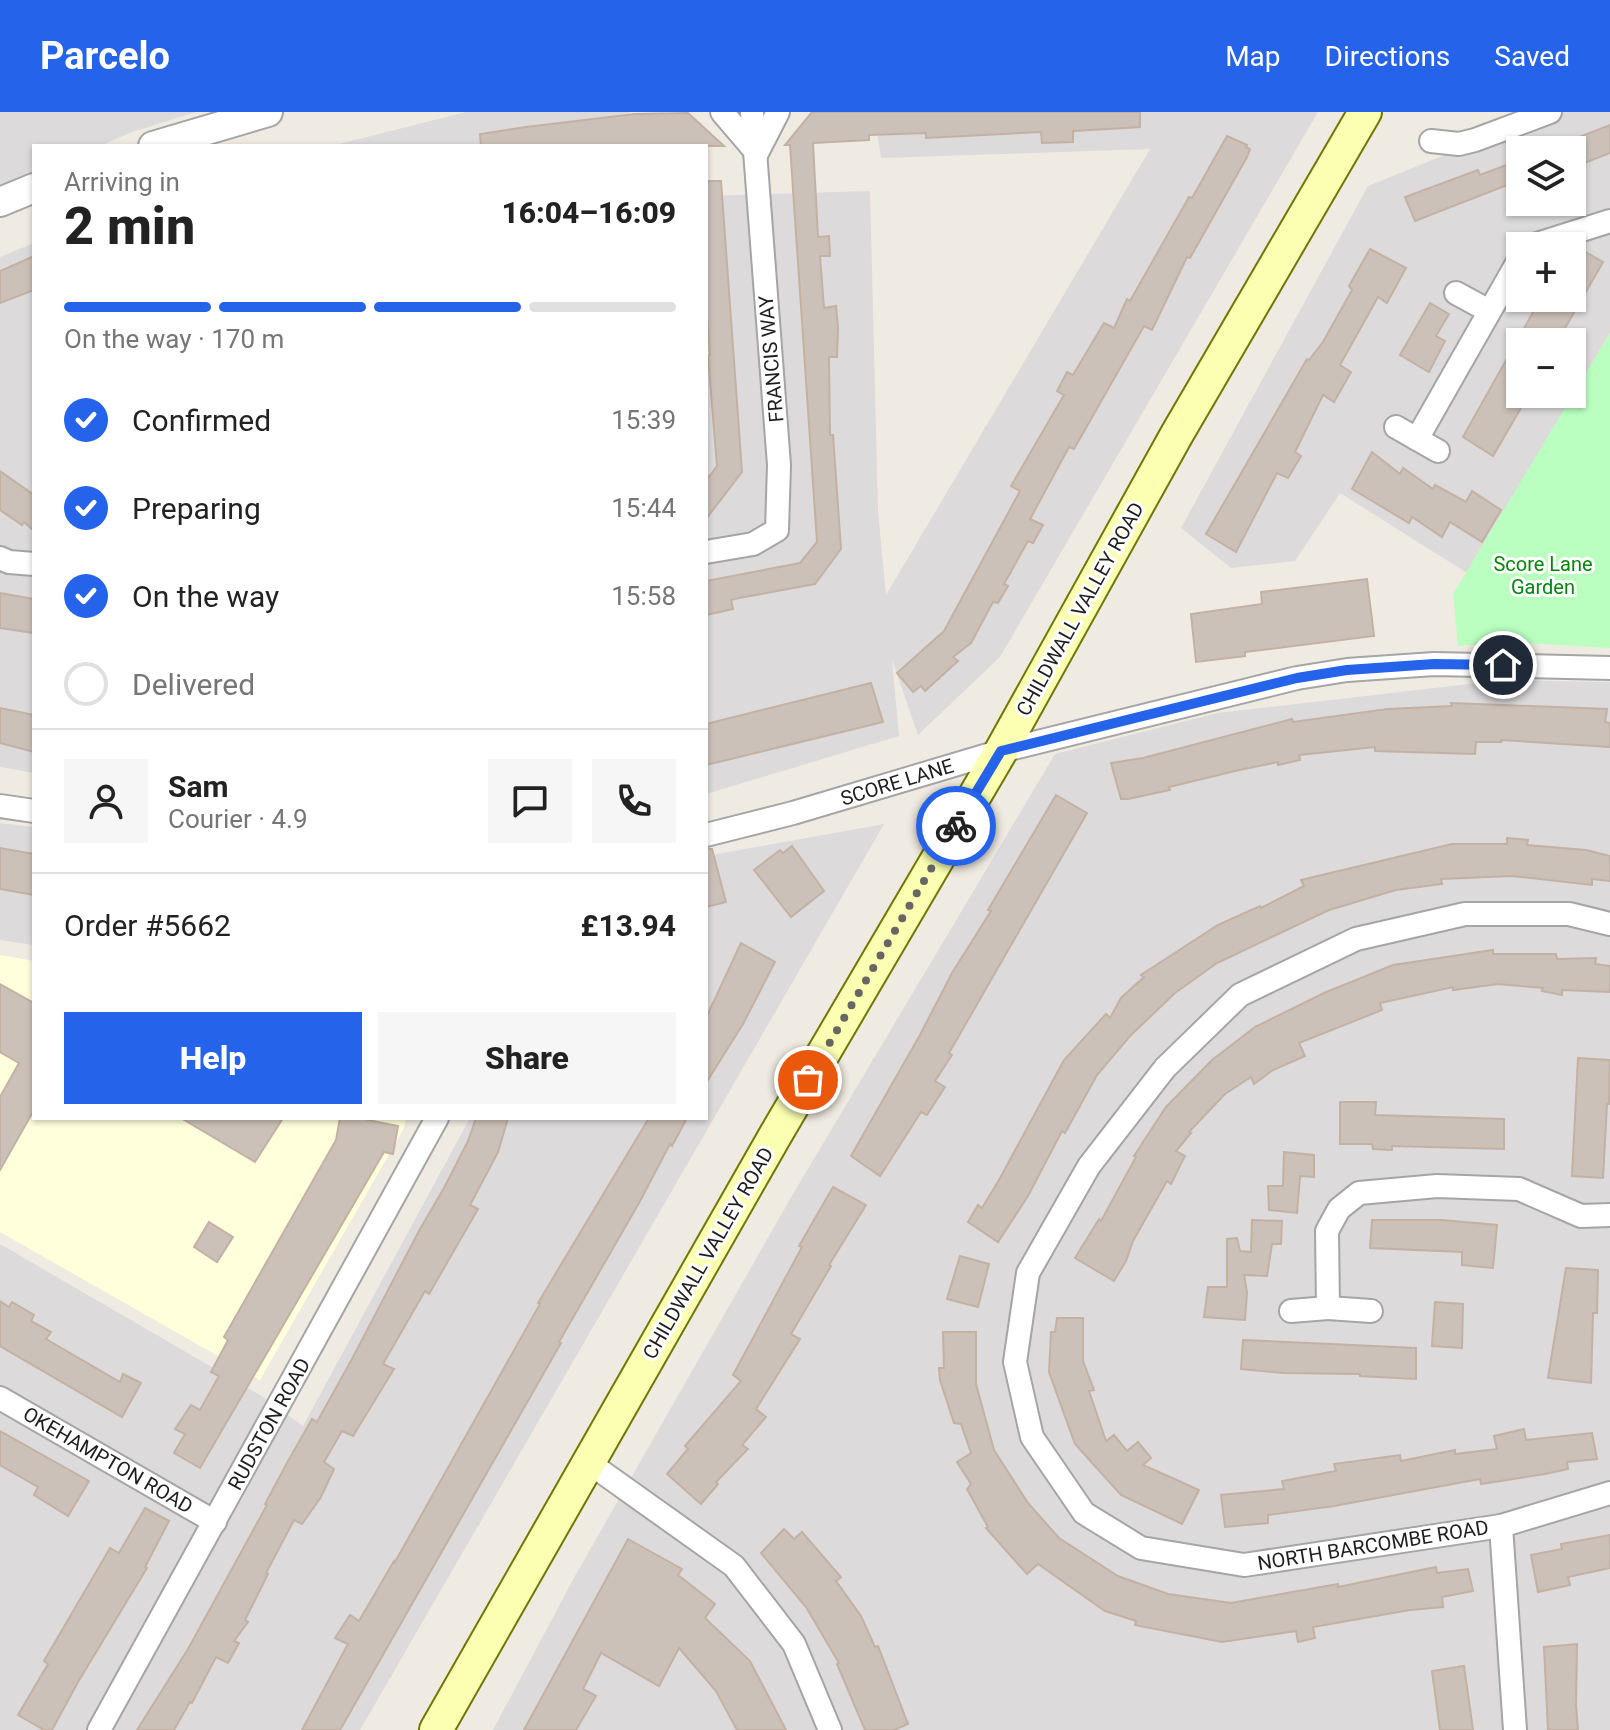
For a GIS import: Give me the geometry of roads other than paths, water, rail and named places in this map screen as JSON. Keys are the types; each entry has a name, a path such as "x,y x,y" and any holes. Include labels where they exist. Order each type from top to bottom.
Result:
{"main road":[{"name":"CHILDWALL VALLEY ROAD","path":"436,1730 1001,751 1177,434 1365,112"}],"street":[{"path":"158,144 215,119 268,112"},
{"path":"722,112 757,153 778,112"},
{"name":"FRANCIS WAY","path":"708,552 753,544 777,530 779,465 752,112"},
{"path":"1431,141 1467,142 1550,112"},
{"path":"0,202 32,189"},
{"path":"1575,232 1610,221"},
{"path":"1417,439 1506,282"},
{"path":"1456,293 1489,311"},
{"path":"1396,427 1438,451"},
{"path":"0,558 32,564"},
{"name":"SCORE LANE","path":"708,834 793,813 1001,751 1244,690 1347,670 1434,664 1610,668"},
{"path":"0,806 32,811"},
{"name":"NORTH BARCOMBE ROAD","path":"1610,924 1569,914 1465,914 1356,939 1240,995 1165,1068 1089,1166 1028,1273 1015,1362 1032,1437 1084,1513 1141,1548 1244,1565 1501,1526 1610,1493"},
{"name":"RUDSTON ROAD","path":"99,1730 436,1120"},
{"path":"1328,1308 1327,1231 1339,1209 1359,1193 1437,1186 1519,1189 1581,1216 1610,1215"},
{"path":"1291,1311 1328,1308 1371,1311"},
{"name":"OKEHAMPTON ROAD","path":"0,1398 215,1522"},
{"path":"588,1462 734,1566 794,1644 830,1730"},
{"path":"1501,1526 1515,1730"}],"park label":[{"name":"Score Lane Garden","path":"1543,576"}]}
